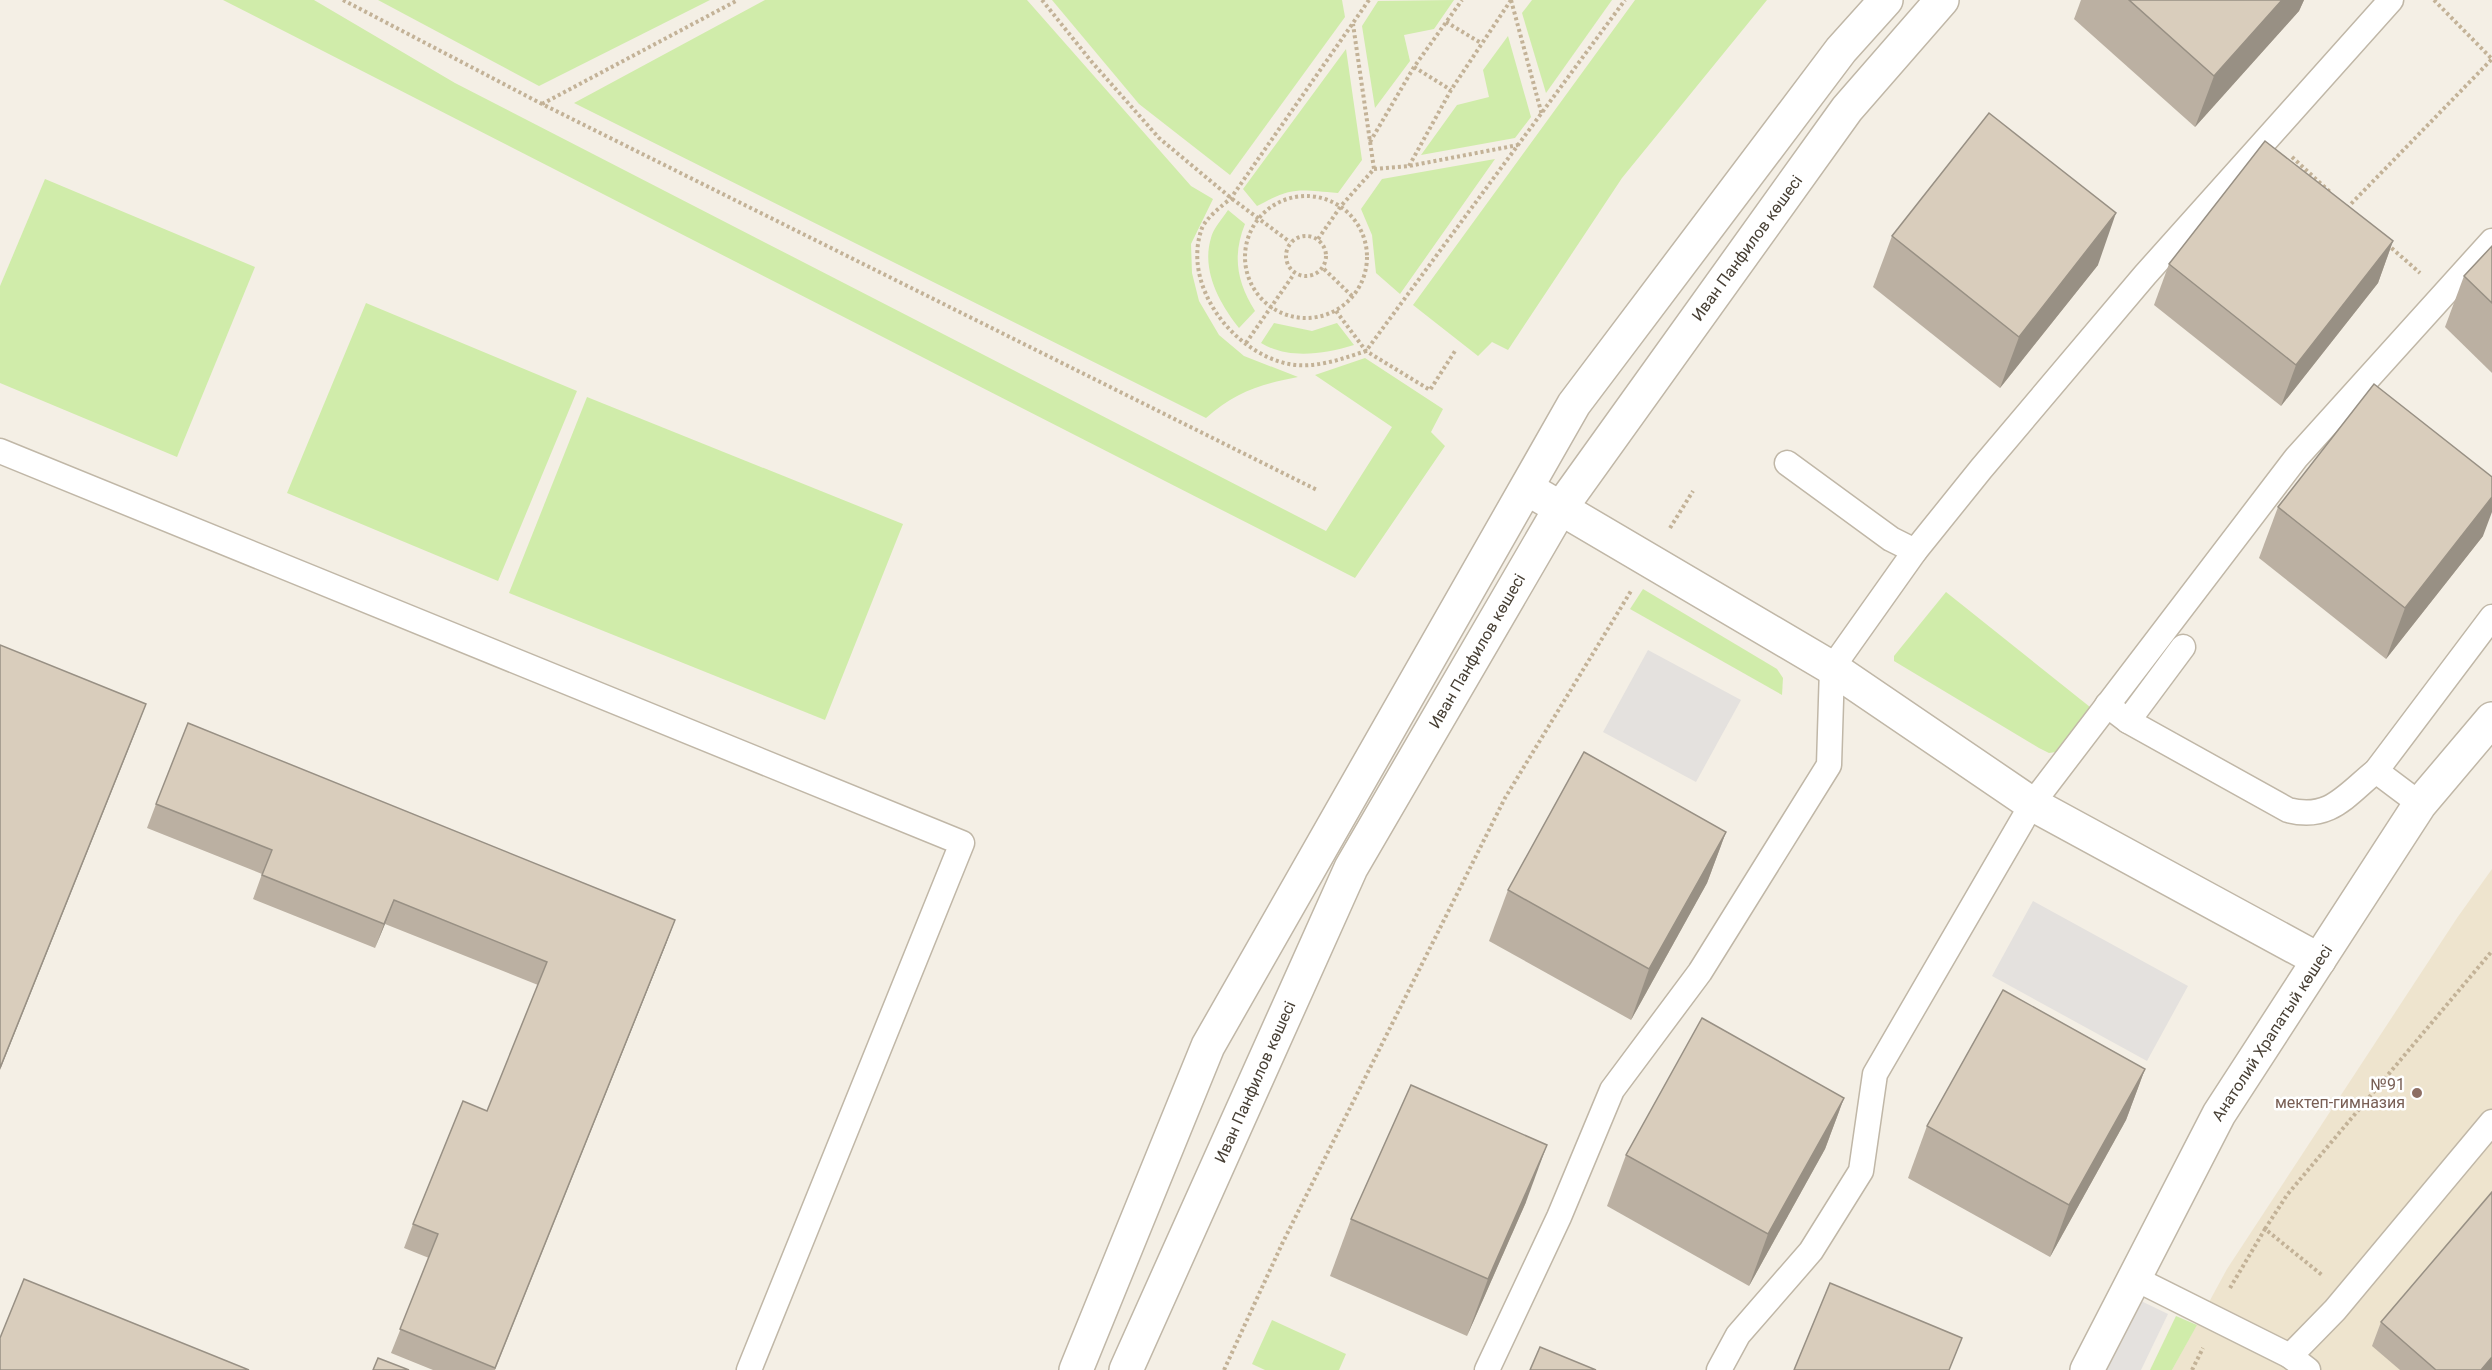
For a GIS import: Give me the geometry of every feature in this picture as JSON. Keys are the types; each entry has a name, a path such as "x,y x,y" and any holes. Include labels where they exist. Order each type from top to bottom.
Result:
{"street":[{"path":"1076,1370 1208,1046 1528,489 1574,404 1840,50 1886,0"},
{"name":"Иван Панфилов көшесі","path":"1126,1370 1351,868 1560,509 1847,109 1942,0"},
{"path":"1528,489 1832,668 2032,804 2319,960"},
{"name":"Анатолий Храпатый көшесі","path":"2086,1370 2219,1114 2420,804 2487,735"}],"lane":[{"path":"1487,1370 1559,1216 1612,1090 1700,972 1829,765 1832,668 1915,551 2145,275 2391,0"},
{"path":"1719,1370 1738,1335 1812,1251 1861,1171 1875,1074 2032,804 2296,459 2492,241"},
{"path":"0,451 962,843 749,1370"},
{"path":"1786,463 1891,539 1915,551"},
{"path":"2107,705 2128,721 2289,810 2306,814 2327,811 2376,771 2492,617"},
{"path":"2128,721 2183,647"},
{"path":"2376,771 2420,804"},
{"path":"2134,1278 2299,1363 2335,1310 2492,1122"}],"path":[{"path":"343,0 542,104 1317,490"},
{"path":"542,104 738,0"},
{"path":"1042,0 1091,61 1159,138 1230,198 1290,242"},
{"path":"1369,0 1230,198 1203,226 1197,257 1205,290 1220,322 1246,344 1290,364 1331,362 1366,351 1542,116 1625,0"},
{"path":"1369,142 1414,67 1462,0"},
{"path":"1409,166 1451,90 1511,0"},
{"path":"1511,0 1542,116"},
{"path":"2348,208 2492,59 2434,0"},
{"path":"1446,22 1481,43"},
{"path":"1353,23 1374,169"},
{"path":"1414,67 1451,90"},
{"path":"2270,136 2356,216"},
{"path":"1318,239 1341,206 1374,169 1409,166 1520,145"},
{"path":"1313,195 1341,206 1360,227 1368,253 1363,280 1353,297 1336,311 1315,318 1292,317 1270,308 1253,290 1244,266 1246,240 1258,218 1283,199 1313,195"},
{"path":"1304,235 1318,239 1327,253 1324,269 1310,278 1294,274 1285,259 1290,242 1304,235"},
{"path":"2382,240 2444,294"},
{"path":"1324,269 1353,297"},
{"path":"1246,344 1294,274"},
{"path":"1336,311 1366,351 1430,390 1455,351"},
{"path":"1224,1370 1282,1244 1505,798 1693,491"},
{"path":"2229,1289 2287,1195 2492,951"},
{"path":"2265,1229 2327,1278"}],"shaded area":[{"path":"1648,650 1741,700 1696,782 1603,732"},
{"name":"№91 мектеп-гимназия","path":"2492,869 2492,1370 2172,1370 2227,1269 2457,918"},
{"path":"2033,901 2188,986 2147,1061 1992,976"},
{"path":"2139,1300 2168,1314 2141,1370 2106,1370"}],"green space":[{"path":"223,0 314,0 455,83 1326,531 1392,427 1315,375 1365,358 1443,409 1431,432 1445,446 1355,578"},
{"path":"378,0 710,0 539,86"},
{"path":"765,0 1027,0 1191,186 1213,199 1191,244 1192,273 1199,301 1219,335 1244,356 1298,377 1249,390 1227,402 1206,418 574,103"},
{"path":"1052,0 1342,0 1345,17 1230,175 1139,104"},
{"path":"1454,0 1434,29 1404,35 1410,61 1375,108 1362,26 1378,1"},
{"path":"1532,0 1612,0 1546,93 1522,13"},
{"path":"1635,0 1767,0 1622,178 1508,350 1492,342 1478,356 1413,305"},
{"path":"1508,36 1531,117 1515,138 1421,155 1457,105 1489,97 1483,70"},
{"path":"1346,49 1362,160 1338,193 1288,192 1257,206 1243,189"},
{"path":"1495,159 1400,294 1376,273 1372,235 1361,209 1382,179"},
{"path":"45,179 255,267 177,457 0,383 0,286"},
{"path":"1228,210 1245,224 1239,247 1238,269 1244,290 1255,311 1239,328 1219,298 1208,263 1212,235"},
{"path":"366,303 577,391 498,581 287,493"},
{"path":"1274,323 1312,331 1337,323 1354,345 1319,353 1283,352 1261,343"},
{"path":"587,397 903,524 825,720 509,593"},
{"path":"1643,589 1777,669 1783,678 1782,695 1630,609"},
{"path":"1946,592 2090,707 2056,752 2049,753 2039,748 1894,661 1894,656"},
{"path":"2176,1316 2197,1325 2172,1370 2150,1370"},
{"path":"1272,1320 1346,1354 1339,1370 1265,1370 1252,1364"}],"building":[{"path":"2129,0 2282,0 2214,76"},
{"path":"1989,113 2116,213 2019,337 1892,236"},
{"path":"2265,141 2393,241 2296,365 2169,264"},
{"path":"2492,246 2492,303 2464,276"},
{"path":"2374,384 2492,477 2492,497 2405,608 2278,507"},
{"path":"0,645 146,704 0,1068"},
{"path":"188,723 675,920 495,1368 400,1329 438,1234 413,1224 463,1101 487,1111 547,962 394,900 384,924 262,875 272,850 156,804"},
{"path":"1584,752 1726,832 1649,969 1508,890"},
{"path":"2003,990 2145,1069 2069,1205 1927,1126"},
{"path":"1702,1018 1844,1098 1768,1234 1626,1155"},
{"path":"1411,1085 1547,1145 1488,1279 1351,1219"},
{"path":"2492,1192 2492,1357 2481,1370 2436,1370 2381,1322"},
{"path":"24,1279 249,1370 0,1370 0,1338"},
{"path":"1830,1283 1962,1338 1949,1370 1794,1370"},
{"path":"1540,1347 1596,1370 1530,1370"},
{"path":"378,1358 409,1370 373,1370"}],"place":[{"name":"№91 мектеп-гимназия","path":"2417,1093"}]}
